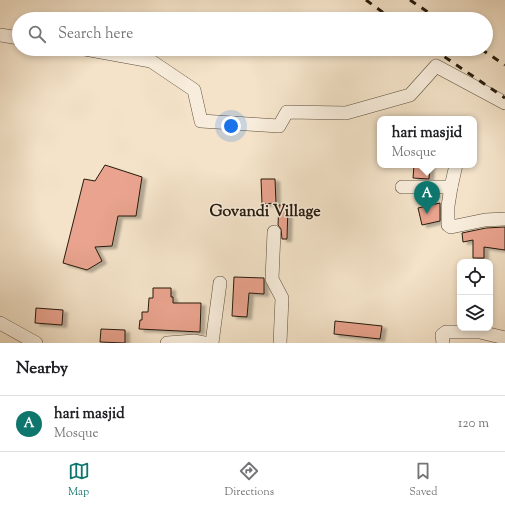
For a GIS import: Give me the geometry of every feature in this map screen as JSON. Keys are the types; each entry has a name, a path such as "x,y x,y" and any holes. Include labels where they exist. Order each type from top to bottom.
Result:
{"street":[{"path":"0,35 12,37"},
{"path":"124,56 151,61 194,90 201,121 279,126 287,112 346,113 410,95 436,66 505,103"},
{"path":"455,168 448,206 448,225 451,227 485,220 505,219"},
{"path":"402,188 451,187"},
{"path":"274,232 272,279 282,298 280,343"},
{"path":"212,343 220,283"},
{"path":"0,323 36,343"},
{"path":"443,343 442,334 446,332 482,338 505,338"},
{"path":"167,343 195,341 205,343"}],"building":[{"path":"105,165 142,177 136,216 118,216 112,246 95,247 102,261 87,270 63,263 84,179 95,181"},
{"path":"414,168 430,168 429,179 413,178"},
{"path":"261,179 275,179 276,203 262,204"},
{"path":"440,203 440,221 422,225 418,208"},
{"path":"279,205 288,205 287,239 282,239 281,229 278,225"},
{"path":"505,227 505,250 484,247 484,258 473,258 473,240 463,242 462,233 486,228"},
{"path":"234,277 264,278 264,294 249,293 247,317 232,316"},
{"path":"153,288 171,288 173,303 201,303 200,332 139,329 140,320 142,320 142,312 148,312 149,298 153,298"},
{"path":"36,308 63,310 62,325 35,323"},
{"path":"335,321 382,326 380,339 334,334"},
{"path":"101,329 125,330 125,343 100,342"}],"railway":[{"path":"366,0 382,12"},
{"path":"410,0 428,12"},
{"path":"443,56 505,98"},
{"path":"492,56 505,65"}],"place":[{"name":"hari masjid","path":"427,214"}],"district":[{"name":"Govandi Village","path":"265,212"}]}
